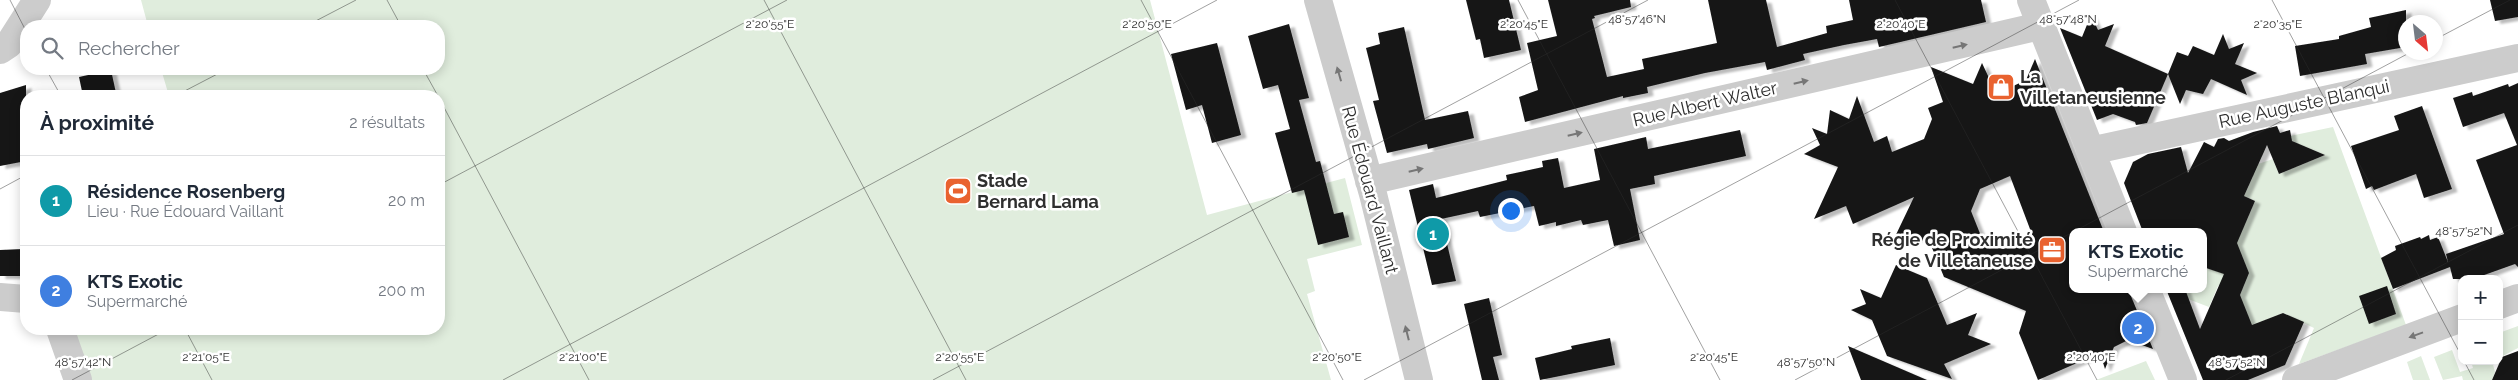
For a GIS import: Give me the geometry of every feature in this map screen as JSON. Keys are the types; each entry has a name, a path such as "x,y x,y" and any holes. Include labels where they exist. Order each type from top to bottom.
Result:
{"street":[{"path":"24,20 37,0"},
{"name":"Rue Édouard Vaillant","path":"1318,0 1369,181 1419,380"},
{"path":"2031,0 2121,228"},
{"name":"Rue Albert Walter","path":"1369,181 2040,26"},
{"path":"0,50 9,44 20,27"},
{"name":"Rue Auguste Blanqui","path":"2090,151 2518,58"},
{"path":"2148,293 2183,380"},
{"path":"0,297 20,299"},
{"path":"2503,304 2518,298"},
{"path":"2296,380 2458,319"},
{"path":"62,335 78,380"}],"green space":[{"path":"141,0 1150,0 1207,215 1345,178 1362,245 1307,259 1315,291 1307,294 1331,380 92,380 76,335 445,335 445,90 167,90 163,75 445,75 445,20 146,20"},
{"path":"2333,127 2406,325 2299,364 2314,328 2283,313 2253,325 2242,321 2240,295 2248,274 2218,286 2209,307 2188,299 2186,293 2207,293 2207,268 2212,270 2231,228 2246,222 2255,201 2244,196 2253,176 2241,146 2229,141 2245,135 2267,144 2258,164 2273,159 2279,174 2325,155 2289,140 2290,136"},
{"path":"2518,326 2518,348 2503,356 2503,332"},
{"path":"2452,350 2460,372 2473,368 2472,365 2493,365 2495,372 2492,380 2463,380 2462,376 2443,380 2434,357"},
{"path":"2421,356 2430,380 2413,380 2407,362"},
{"path":"2146,361 2155,380 2096,380"}],"building":[{"path":"1466,0 1509,0 1521,50 1484,58 1480,39 1476,40"},
{"path":"1548,0 1630,0 1631,7 1594,16 1595,18 1592,19 1607,77 1644,69 1642,59 1717,43 1708,0 1766,0 1777,47 1827,33 1826,26 1853,20 1849,0 1981,0 1986,22 1879,47 1877,39 1844,45 1803,54 1805,60 1767,70 1765,62 1705,73 1647,87 1648,93 1623,98 1623,96 1525,122 1519,97 1538,90 1527,43 1557,36"},
{"path":"2490,0 2518,0 2518,17 2495,21"},
{"path":"2406,10 2406,15 2398,15 2398,48 2365,54 2367,64 2300,76 2295,46 2339,39 2339,36 2371,27 2369,18"},
{"path":"2091,15 2098,30 2114,24 2105,46 2168,74 2147,123 2136,125 2135,122 2113,114 2097,120 2060,28 2082,37"},
{"path":"1289,24 1309,98 1299,100 1316,162 1320,161 1334,214 1343,212 1349,237 1318,245 1304,190 1292,193 1275,133 1290,129 1278,85 1263,89 1248,36"},
{"path":"1404,27 1425,120 1468,111 1474,138 1428,149 1427,144 1387,153 1373,101 1379,100 1366,48 1380,44 1378,33"},
{"path":"2223,34 2229,49 2244,43 2235,64 2257,73 2241,80 2247,95 2211,79 2203,94 2186,90 2180,104 2168,74 2177,52 2188,56 2193,46 2214,55"},
{"path":"1217,43 1241,135 1212,143 1202,105 1186,110 1171,54"},
{"path":"2035,59 2102,228 2069,228 2069,293 2130,293 2153,349 2128,340 2114,347 2105,369 2100,353 2038,380 2019,333 2026,311 1944,277 1930,243 1909,236 1892,243 1914,197 1853,224 1846,206 1814,219 1838,167 1804,154 1820,145 1812,128 1827,134 1830,110 1849,119 1857,96 1874,142 1887,136 1892,152 1924,139 1932,119 1928,108 1943,102 1931,67 1973,84 1982,63 1989,78 2009,88 2026,80","holes":["2010,176 2033,237 2003,249 1983,241 1971,211 1980,189"]},
{"path":"112,75 115,90 82,90 79,77"},
{"path":"2518,83 2518,267 2515,264 2484,275 2458,275 2458,279 2453,279 2450,267 2393,289 2381,258 2396,250 2395,246 2429,235 2430,240 2438,237 2448,262 2446,254 2504,234 2476,160 2517,145 2504,113 2463,127 2453,98 2472,92 2473,96 2508,84 2509,87"},
{"path":"26,85 26,90 20,90 20,162 0,166 0,93"},
{"path":"2422,106 2452,189 2424,198 2416,174 2374,190 2372,186 2366,189 2351,146 2399,130 2394,116"},
{"path":"2277,126 2280,133 2290,130 2292,141 2325,155 2279,174 2267,145 2244,196 2255,201 2237,243 2249,273 2240,295 2252,325 2283,313 2304,322 2285,365 2248,380 2203,380 2168,293 2186,293 2200,329 2224,274 2207,268 2207,228 2141,228 2124,183 2133,162 2148,154 2181,147 2188,173 2204,142 2214,147 2218,139 2224,138 2229,141"},
{"path":"1740,130 1746,156 1654,176 1655,184 1630,189 1640,240 1614,246 1608,220 1583,225 1581,220 1556,226 1556,222 1539,226 1534,206 1480,217 1478,211 1441,219 1456,281 1432,285 1409,190 1433,184 1436,198 1507,180 1506,175 1543,167 1542,161 1558,158 1564,188 1600,180 1594,149 1646,137 1648,149"},
{"path":"20,249 20,276 0,276 0,250"},
{"path":"1896,265 1927,278 1947,325 1977,313 1968,335 1991,344 1944,364 1952,379 1887,356 1872,320 1851,310 1866,304 1860,289 1881,298"},
{"path":"2387,286 2396,314 2369,324 2359,296"},
{"path":"1489,298 1502,355 1493,357 1499,380 1482,380 1464,304"},
{"path":"1610,338 1615,365 1540,380 1535,358 1572,349 1571,346"},
{"path":"1848,346 1927,380 1861,380"},
{"path":"2518,351 2518,380 2492,380 2499,365 2503,365 2503,357"}],"place":[{"name":"La Villetaneusienne","path":"2001,87"},
{"name":"Stade Bernard Lama","path":"958,191"},
{"name":"Résidence Rosenberg","path":"1433,234"},
{"name":"Régie de Proximité de Villetaneuse","path":"2052,250"},
{"name":"KTS Exotic","path":"2138,328"}]}
